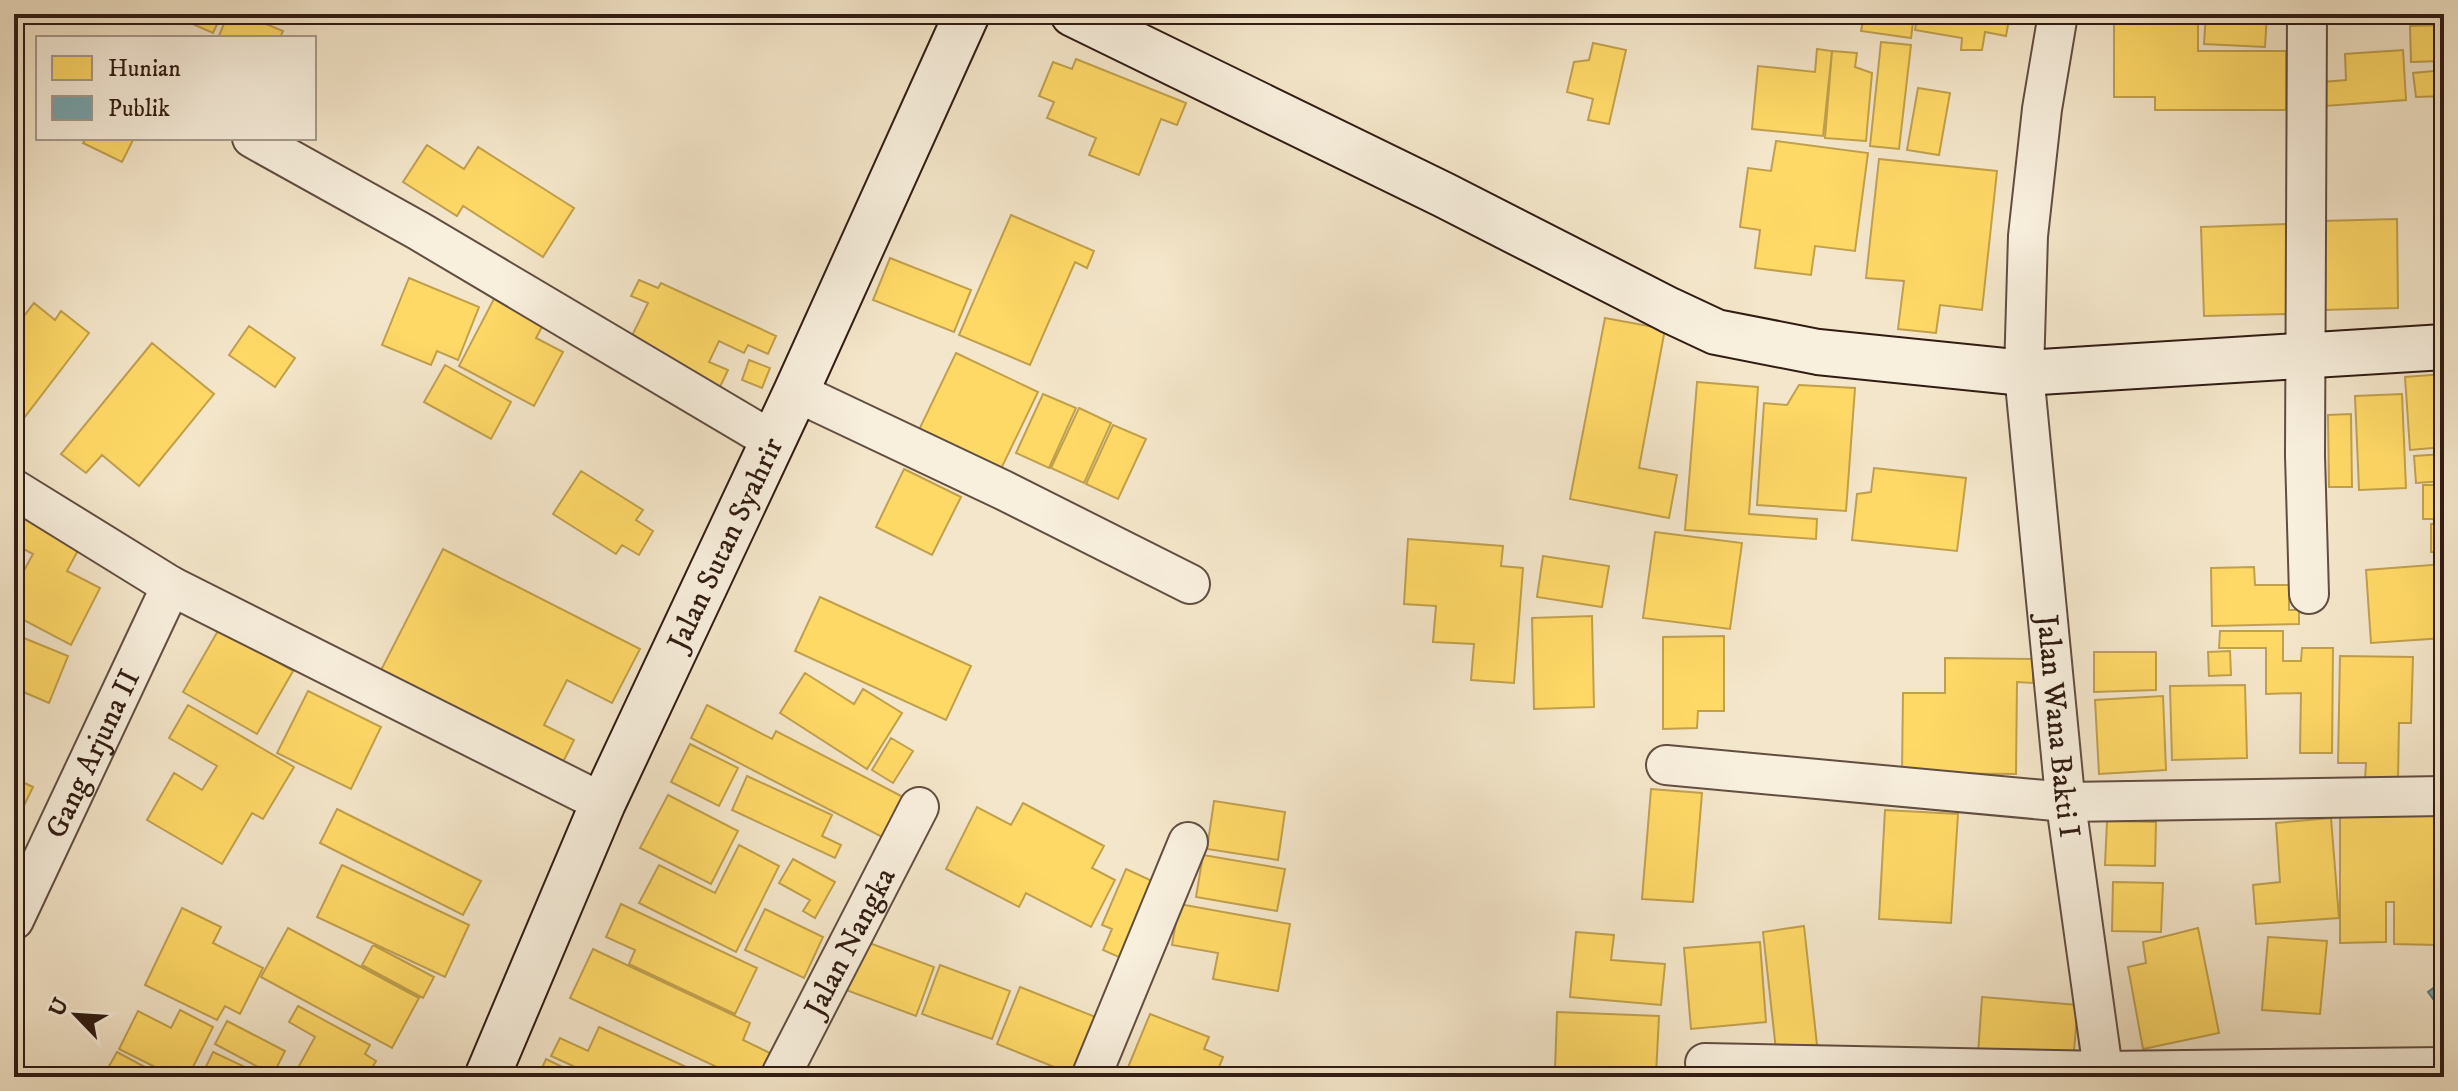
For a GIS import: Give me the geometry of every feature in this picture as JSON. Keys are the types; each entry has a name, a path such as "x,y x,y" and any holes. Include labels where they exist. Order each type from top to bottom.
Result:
{"street":[{"name":"Jalan Sutan Syahrir","path":"487,1077 603,803 796,392 967,14"},
{"path":"1073,14 1716,332 1818,352 2024,373 2444,347"},
{"name":"Jalan Wana Bakti I","path":"2058,14 2042,109 2028,236 2024,373 2066,802 2103,1074"},
{"path":"2307,14 2309,594"},
{"path":"256,140 419,231 773,441"},
{"path":"796,392 1003,490 1190,584"},
{"path":"14,489 171,586 603,803"},
{"name":"Gang Arjuna II","path":"14,920 171,586"},
{"path":"1666,765 2066,802 2444,796"},
{"name":"Jalan Nangka","path":"780,1077 919,807"},
{"path":"1091,1077 1188,842"},
{"path":"1705,1063 2103,1074 2444,1067"}],"building: Hunian":[{"path":"170,14 222,14 213,33"},
{"path":"228,14 242,14 283,31 281,36 219,36"},
{"path":"889,14 913,14 909,23"},
{"path":"1851,14 1914,14 1911,38 1861,31 1863,21 1850,19"},
{"path":"1918,14 2010,14 2006,36 1985,32 1982,50 1961,50 1962,38 1915,30"},
{"path":"2206,14 2267,14 2265,47 2204,44"},
{"path":"2398,14 2398,17 2352,16"},
{"path":"2405,14 2444,14 2444,15 2405,19"},
{"path":"2114,15 2198,15 2198,51 2286,51 2286,110 2155,110 2155,97 2114,97"},
{"path":"2444,25 2444,61 2411,62 2410,26"},
{"path":"1881,42 1911,45 1899,149 1870,146"},
{"path":"1593,43 1626,50 1609,124 1588,120 1593,99 1567,92 1574,62 1589,60"},
{"path":"1817,49 1832,51 1823,136 1752,129 1758,66 1815,72"},
{"path":"2403,50 2406,100 2325,106 2323,82 2346,80 2345,54"},
{"path":"1832,51 1857,53 1855,67 1872,73 1866,141 1825,138"},
{"path":"1076,59 1186,103 1177,125 1161,119 1139,175 1089,155 1096,138 1047,118 1054,102 1039,96 1053,62 1072,69"},
{"path":"2444,70 2444,96 2416,97 2413,73"},
{"path":"1918,88 1950,93 1939,155 1907,150"},
{"path":"85,140 133,140 122,162 83,143"},
{"path":"1776,141 1868,153 1855,251 1815,246 1811,275 1755,268 1760,230 1740,227 1748,168 1771,171"},
{"path":"427,145 464,169 478,147 574,208 543,257 463,206 457,216 403,182"},
{"path":"1879,159 1997,171 1982,310 1940,305 1936,333 1898,329 1904,281 1866,278"},
{"path":"1011,215 1094,251 1087,268 1075,262 1030,365 959,335"},
{"path":"2397,219 2398,308 2323,310 2321,221"},
{"path":"2291,224 2293,314 2204,316 2201,227"},
{"path":"890,258 971,290 954,332 873,300"},
{"path":"409,278 479,307 458,360 437,351 431,365 382,345"},
{"path":"639,280 658,288 661,283 776,336 768,354 748,345 744,353 719,341 709,362 728,370 719,389 627,346 648,303 631,296"},
{"path":"496,295 545,321 536,338 563,352 534,406 459,366"},
{"path":"34,303 55,320 61,311 89,333 24,418 14,410 14,329"},
{"path":"1605,318 1665,329 1639,468 1677,475 1669,518 1570,499"},
{"path":"249,326 295,358 275,387 229,355"},
{"path":"152,343 214,394 139,486 102,455 86,473 61,454"},
{"path":"956,353 1038,392 999,473 917,434"},
{"path":"749,360 770,368 762,388 742,380"},
{"path":"445,365 511,402 491,439 424,402"},
{"path":"2444,374 2444,447 2410,450 2405,377"},
{"path":"1697,382 1758,387 1749,514 1817,519 1816,539 1685,530"},
{"path":"1799,385 1855,388 1846,511 1757,505 1764,403 1787,405"},
{"path":"1043,394 1076,408 1049,468 1016,453"},
{"path":"2402,394 2406,488 2359,490 2355,396"},
{"path":"1079,408 1111,423 1084,483 1051,468"},
{"path":"2351,414 2352,487 2329,487 2328,415"},
{"path":"1113,425 1146,439 1118,499 1086,484"},
{"path":"2444,454 2444,481 2416,483 2414,456"},
{"path":"1874,468 1966,478 1957,551 1852,540 1857,494 1871,492"},
{"path":"904,469 961,497 932,555 876,527"},
{"path":"581,471 643,510 636,520 653,531 639,555 622,545 616,554 553,514"},
{"path":"2423,485 2444,485 2444,519 2423,519"},
{"path":"18,509 82,543 67,571 100,588 71,645 14,615 14,589 33,554 14,544 14,516"},
{"path":"2431,524 2444,524 2444,552 2431,552"},
{"path":"1655,532 1742,543 1730,629 1643,618"},
{"path":"1408,539 1503,546 1501,566 1523,568 1514,683 1471,680 1474,644 1433,642 1436,606 1404,604"},
{"path":"443,549 640,649 612,703 567,680 544,725 574,740 561,766 379,674"},
{"path":"1543,556 1609,566 1602,607 1537,597"},
{"path":"2444,564 2444,638 2371,643 2366,570"},
{"path":"2254,567 2255,585 2289,585 2289,610 2299,610 2299,624 2212,626 2211,568"},
{"path":"820,597 971,666 946,720 795,651"},
{"path":"1592,616 1594,707 1534,709 1532,618"},
{"path":"219,629 293,671 257,734 183,692"},
{"path":"2220,631 2283,631 2283,661 2301,661 2302,648 2333,648 2332,753 2300,753 2301,693 2266,694 2266,648 2219,648"},
{"path":"14,634 68,656 49,703 14,688"},
{"path":"1724,636 1724,711 1698,711 1697,728 1663,729 1663,637"},
{"path":"2230,651 2231,675 2209,676 2208,652"},
{"path":"2094,652 2156,652 2156,690 2094,692"},
{"path":"2340,656 2413,657 2411,723 2399,723 2398,780 2365,779 2366,763 2338,763"},
{"path":"1945,658 2033,659 2033,683 2017,682 2016,774 1902,773 1903,693 1945,693"},
{"path":"805,673 854,704 863,689 902,713 867,769 780,713"},
{"path":"2245,685 2247,758 2172,760 2170,686"},
{"path":"308,691 381,727 351,789 277,753"},
{"path":"2163,696 2166,770 2099,774 2095,700"},
{"path":"188,705 294,767 263,819 252,813 222,864 147,820 174,773 202,790 217,766 169,738"},
{"path":"707,705 772,739 776,731 907,799 886,839 691,738"},
{"path":"891,738 913,751 893,783 872,770"},
{"path":"690,744 738,768 719,806 671,782"},
{"path":"747,776 832,815 822,836 841,845 835,858 732,810"},
{"path":"14,778 33,787 14,826"},
{"path":"1651,789 1702,793 1693,902 1642,899"},
{"path":"668,795 738,831 711,884 640,848"},
{"path":"1214,801 1285,812 1278,860 1207,849"},
{"path":"1023,803 1104,846 1092,868 1115,880 1091,927 1026,893 1019,907 946,869 977,807 1011,825"},
{"path":"2441,808 2436,945 2394,944 2394,902 2386,902 2386,942 2340,943 2340,815"},
{"path":"337,809 481,881 463,915 320,843"},
{"path":"1885,810 1958,814 1951,923 1879,919"},
{"path":"2331,818 2339,918 2256,924 2253,885 2280,882 2276,823"},
{"path":"2107,821 2156,822 2155,866 2105,865"},
{"path":"739,845 779,866 736,952 639,903 659,865 715,893"},
{"path":"2441,852 2444,853 2444,944 2438,943"},
{"path":"1203,855 1285,869 1277,911 1196,897"},
{"path":"793,859 835,882 815,918 803,911 810,900 779,883"},
{"path":"342,865 469,925 445,977 317,917"},
{"path":"1126,869 1163,886 1130,962 1103,950 1112,929 1102,925"},
{"path":"2113,882 2163,883 2161,932 2112,931"},
{"path":"621,904 757,968 735,1014 629,964 635,950 606,937"},
{"path":"1179,904 1290,924 1278,991 1213,979 1218,953 1172,945"},
{"path":"182,908 221,927 213,943 263,968 240,1014 225,1006 217,1020 145,985"},
{"path":"765,909 823,937 804,978 745,950"},
{"path":"1804,926 1817,1045 1776,1050 1763,932"},
{"path":"288,928 419,998 392,1048 261,977"},
{"path":"2198,928 2219,1033 2143,1049 2128,967 2146,963 2143,942"},
{"path":"1576,932 1614,935 1611,960 1665,964 1661,1005 1570,997"},
{"path":"2268,937 2327,941 2320,1014 2262,1010"},
{"path":"864,941 934,967 916,1016 846,990"},
{"path":"1760,942 1766,1022 1691,1029 1684,948"},
{"path":"373,945 434,977 423,998 362,965"},
{"path":"593,949 750,1023 743,1040 770,1053 759,1077 738,1077 570,998"},
{"path":"940,965 1010,991 992,1039 922,1014"},
{"path":"1020,987 1103,1020 1079,1077 997,1044"},
{"path":"1982,997 2078,1005 2073,1062 1978,1054"},
{"path":"298,1006 370,1045 365,1054 376,1061 369,1073 376,1077 319,1077 299,1066 315,1037 289,1022"},
{"path":"180,1010 213,1027 188,1077 175,1077 119,1049 138,1011 171,1028"},
{"path":"1557,1012 1659,1016 1656,1075 1555,1070"},
{"path":"1150,1014 1209,1037 1204,1049 1223,1057 1215,1077 1124,1077"},
{"path":"227,1021 285,1051 273,1075 215,1044"},
{"path":"599,1027 708,1077 597,1077 551,1056 560,1038 588,1051"},
{"path":"117,1052 156,1073 154,1077 103,1077"},
{"path":"213,1052 264,1076 264,1077 201,1077"},
{"path":"546,1059 583,1077 538,1077"}],"building: Publik":[{"path":"2444,980 2444,1014 2428,992"}]}
